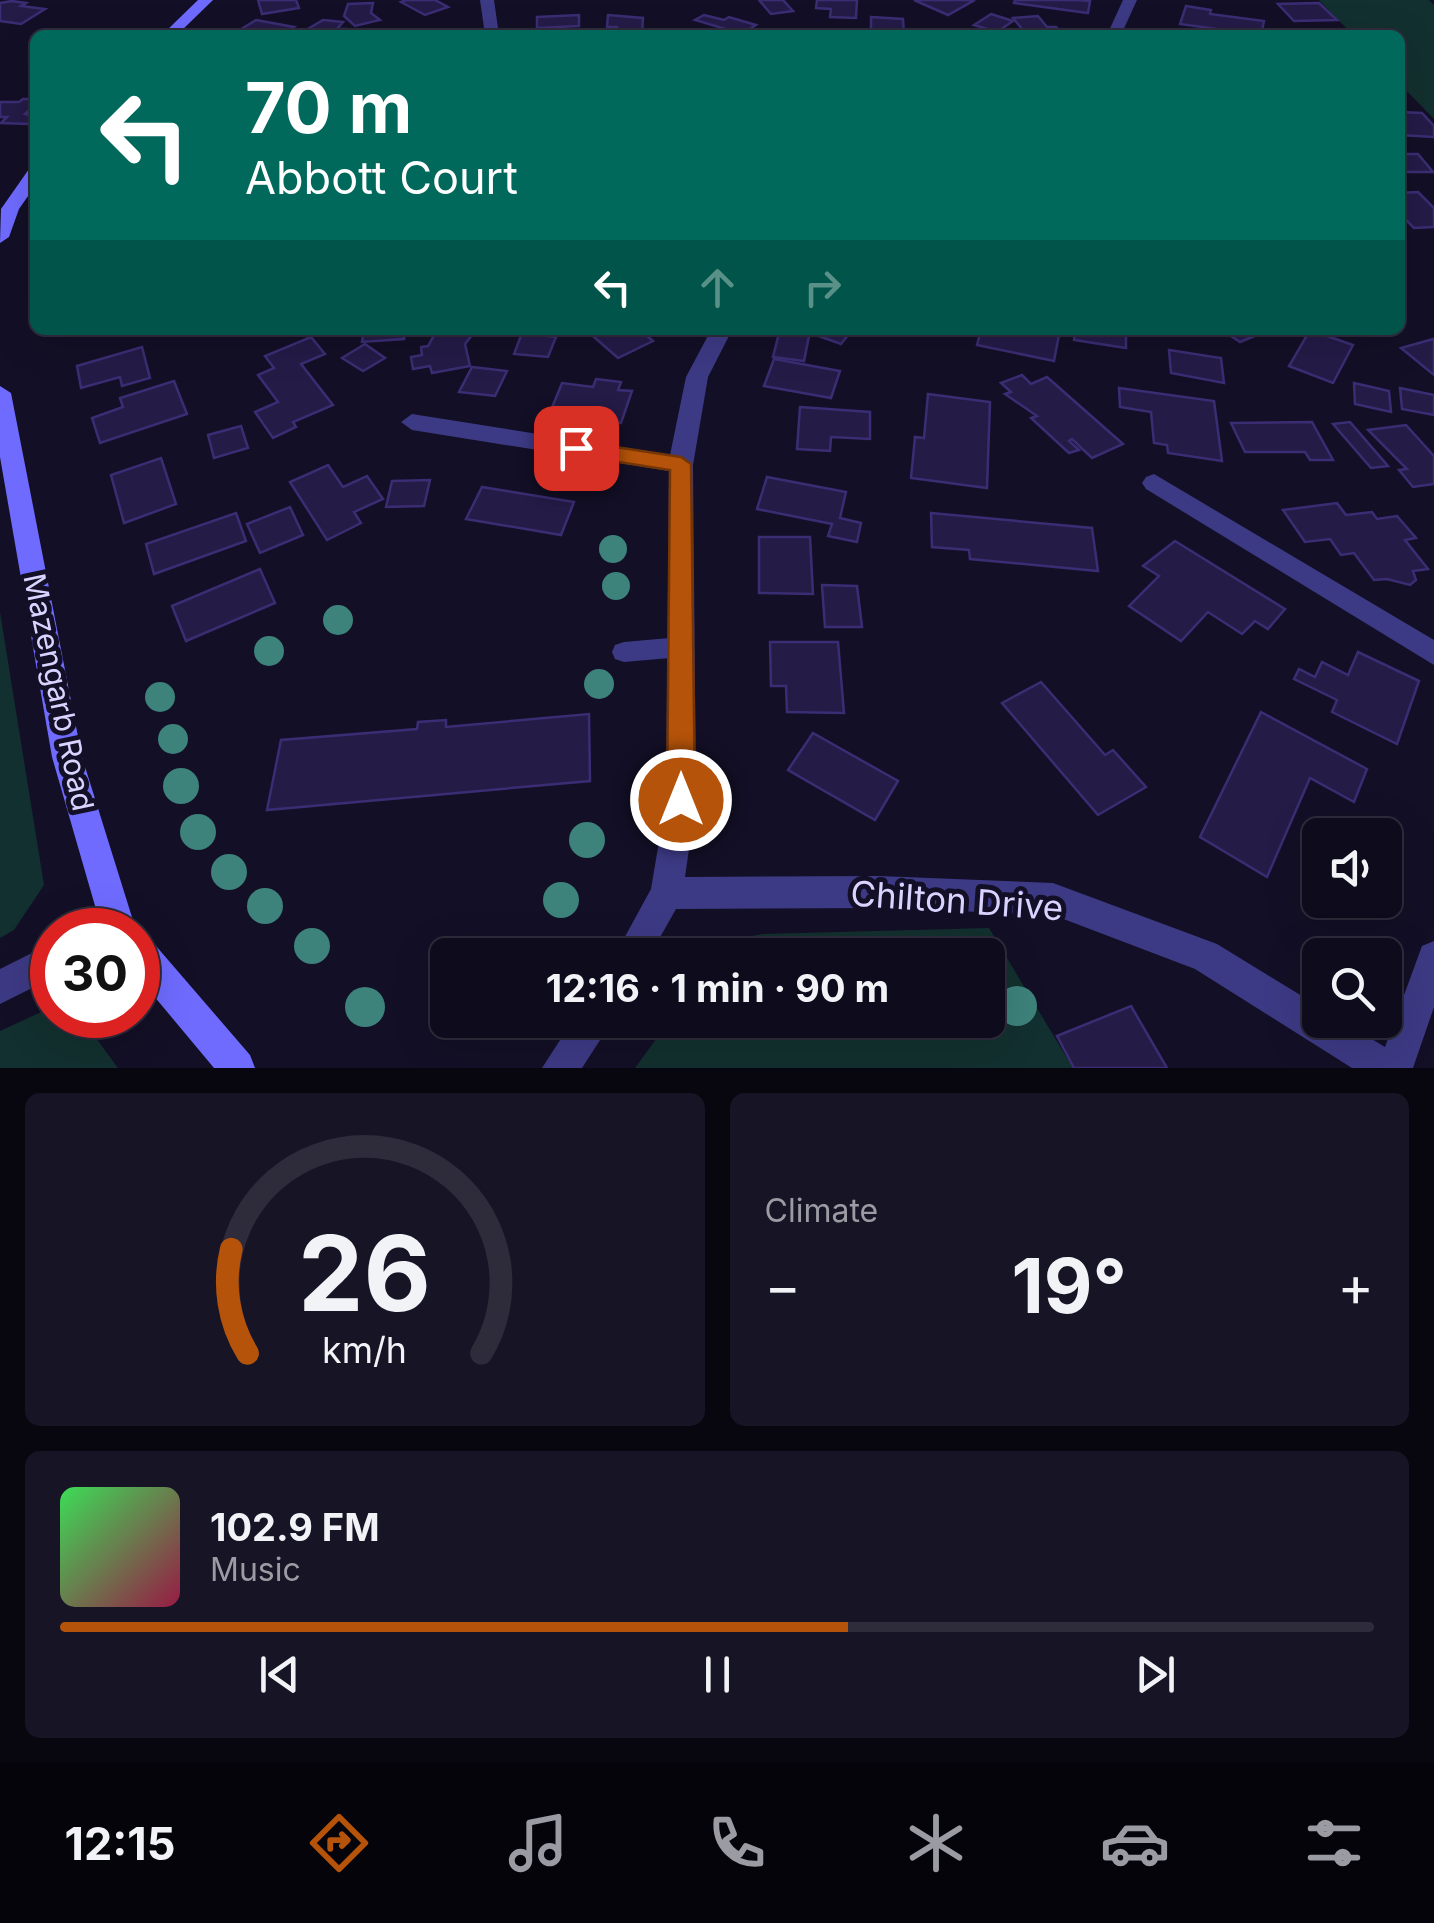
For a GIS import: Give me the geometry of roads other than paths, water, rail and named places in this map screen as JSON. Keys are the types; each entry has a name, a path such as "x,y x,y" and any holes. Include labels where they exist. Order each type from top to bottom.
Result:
{"main road":[{"path":"174,30 206,0"},
{"path":"0,237 10,209 30,180"},
{"name":"Mazengarb Road","path":"0,392 67,757 114,908"},
{"name":"Mazengarb Road","path":"160,979 236,1068"}],"street":[{"path":"487,0 492,30"},
{"path":"1116,30 1130,0"},
{"path":"642,938 668,893 681,800 681,464 690,396 719,335"},
{"path":"412,422 681,464"},
{"path":"1154,483 1434,654"},
{"name":"Chilton Drive","path":"668,893 879,892 1053,899 1205,956 1385,1068"},
{"path":"1395,1068 1434,958"},
{"path":"0,987 30,971"},
{"path":"560,1068 582,1038"}],"lane":[{"path":"624,652 681,648"}]}
